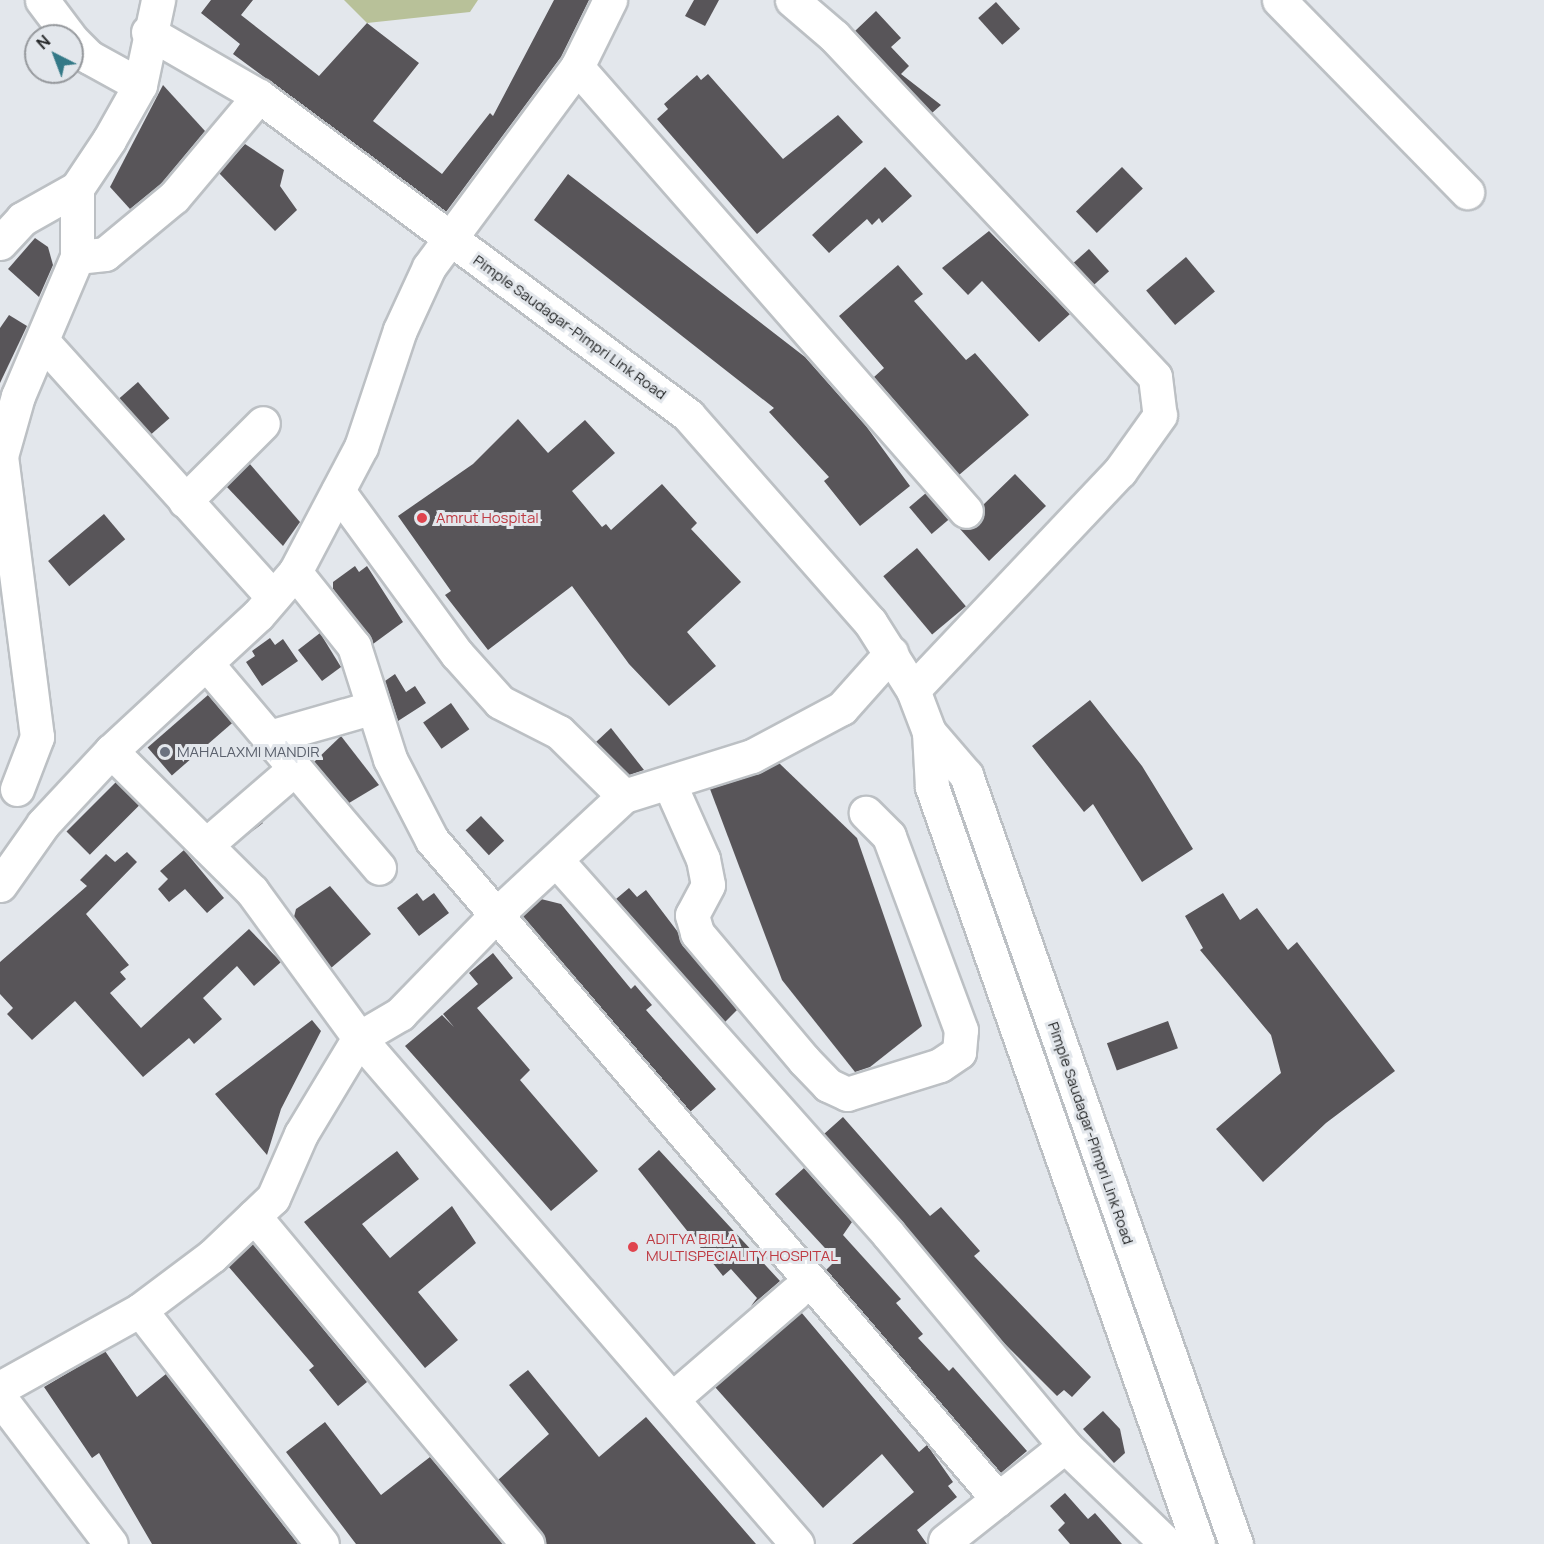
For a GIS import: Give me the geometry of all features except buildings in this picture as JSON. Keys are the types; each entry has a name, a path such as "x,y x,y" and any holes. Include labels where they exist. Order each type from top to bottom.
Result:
{"street":[{"path":"42,0 60,24"},
{"path":"0,243 22,219 77,188 140,85 148,32 158,0"},
{"path":"0,885 43,824 111,751 206,663 295,572 361,447 400,330 429,267 577,67 610,0"},
{"path":"792,0 834,36 1155,377 1160,415 1120,471 913,690"},
{"path":"1279,0 1467,192"},
{"name":"Pimple Saudagar-Pimpri Link Road","path":"148,32 258,96 688,415 843,587 891,653 913,690 929,732 932,787 1198,1544"},
{"path":"84,52 140,85"},
{"path":"577,67 966,511"},
{"path":"76,257 113,249 174,197 258,96"},
{"path":"43,824 8,778 37,737 0,456 18,396 44,343 76,257 77,188"},
{"path":"44,343 184,501 273,597"},
{"path":"184,501 263,423"},
{"path":"338,491 457,654 500,702 559,732 624,796"},
{"path":"295,572 354,646 371,708 390,759 432,840 498,913 998,1499"},
{"path":"0,1388 140,1310 212,1256 273,1198 312,1113 359,1038 400,1014 498,913 557,861 624,796 670,785 752,756 842,708 891,653"},
{"path":"206,663 379,868"},
{"path":"269,737 371,708"},
{"name":"Pimple Saudagar-Pimpri Link Road","path":"929,732 966,775 1236,1544"},
{"path":"111,751 252,891 359,1038 797,1544"},
{"path":"206,845 294,769"},
{"path":"670,785 703,859 708,885 692,915 697,933 804,1060 828,1085 847,1094 940,1065 959,1052 961,1030 889,836 866,813"},
{"path":"557,861 880,1225 1065,1446 1167,1544"},
{"path":"254,1215 527,1544"},
{"path":"672,1400 795,1293"},
{"path":"140,1310 322,1544"},
{"path":"0,1398 111,1544"},
{"path":"945,1541 1065,1446"}],"green space":[{"path":"344,0 478,0 470,12 367,23"}],"place":[{"name":"Amrut Hospital","path":"422,518"},
{"name":"MAHALAXMI MANDIR","path":"165,752"},
{"name":"ADITYA BIRLA MULTISPECIALITY HOSPITAL","path":"633,1247"}]}
